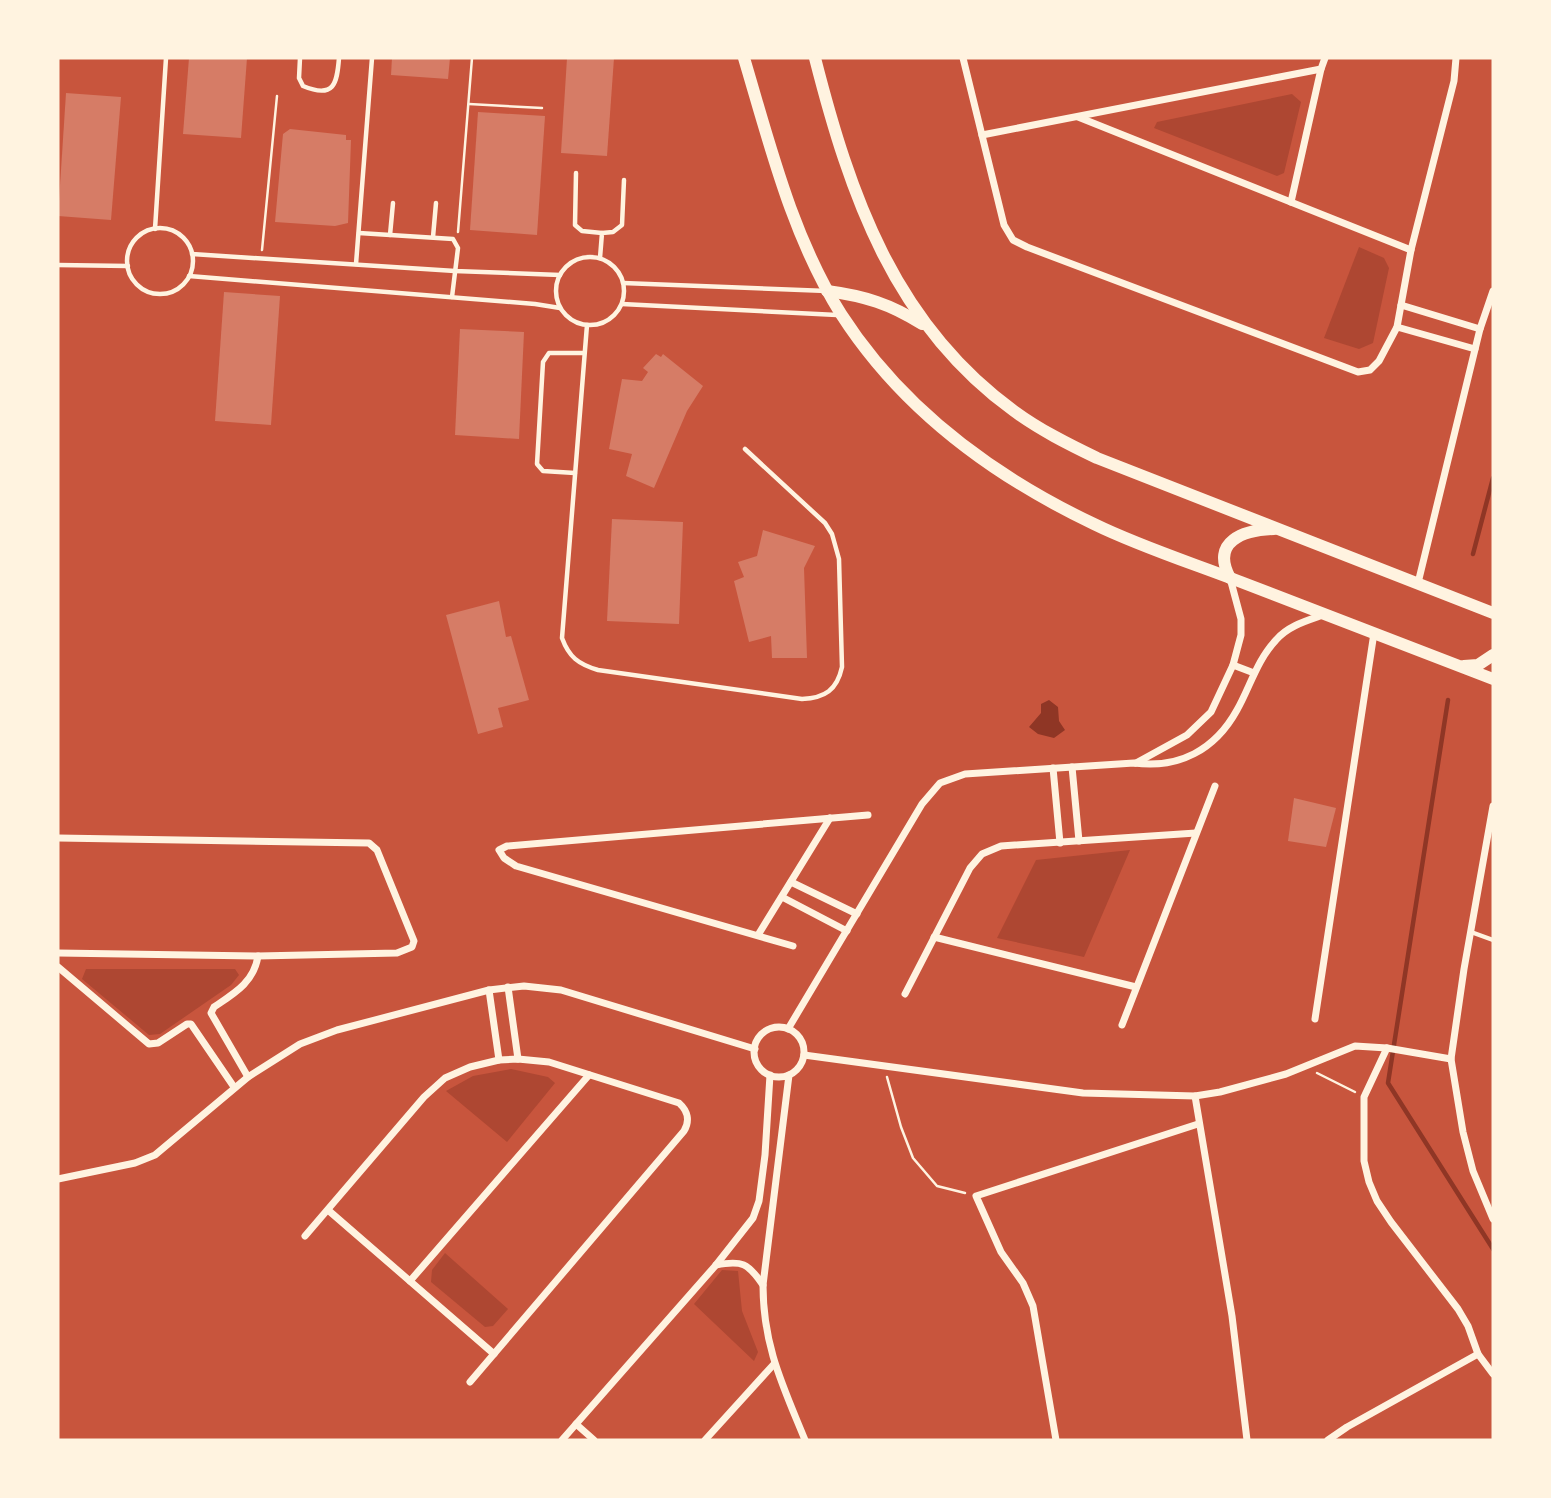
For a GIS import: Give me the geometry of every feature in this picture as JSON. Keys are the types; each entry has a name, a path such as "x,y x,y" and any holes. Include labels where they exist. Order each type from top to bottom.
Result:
{"main road":[{"path":"744,58 787,198 827,291 871,355 921,411 992,467 1051,503 1096,525 1493,679"},
{"path":"815,58 850,181 881,248 925,326 976,380 1014,411 1051,435 1097,458 1493,614"},
{"path":"827,291 861,295 883,303 925,326"},
{"path":"1230,578 1224,568 1224,556 1233,539 1249,531 1281,529"},
{"path":"1460,666 1478,665 1493,655"}],"street":[{"path":"963,58 1004,225 1013,240 1358,372 1370,370 1379,360 1397,327 1411,250 1454,81 1456,58"},
{"path":"1291,202 1325,58"},
{"path":"982,135 1321,69"},
{"path":"1078,117 1411,250"},
{"path":"1418,583 1480,329 1493,291"},
{"path":"1401,305 1480,329"},
{"path":"1397,327 1475,349"},
{"path":"1135,764 1173,743 1200,724 1211,712 1233,665 1241,635 1241,619 1230,578"},
{"path":"789,1030 922,804 940,783 965,774 1173,763 1205,747 1228,724 1254,673 1277,638 1297,624 1326,614"},
{"path":"1315,1019 1374,633"},
{"path":"1233,665 1254,673"},
{"path":"1072,767 1079,841"},
{"path":"1053,768 1060,843"},
{"path":"1122,1025 1214,786"},
{"path":"1493,806 1451,1059 1463,1132 1473,1171 1493,1219"},
{"path":"793,946 516,866 504,858 499,850 507,846 868,815"},
{"path":"758,935 831,818"},
{"path":"905,995 970,868 982,854 1001,846 1196,833"},
{"path":"58,838 363,843 373,846 414,942 412,947 397,953 258,956 58,953"},
{"path":"792,882 857,914"},
{"path":"782,897 847,930"},
{"path":"934,937 1136,987"},
{"path":"248,1077 211,1013 214,1007 246,984 257,967 258,956"},
{"path":"58,967 149,1044 158,1043 191,1024 234,1087"},
{"path":"508,987 518,1059"},
{"path":"58,1179 135,1163 155,1155 234,1087 282,1054 318,1037 489,990 541,987 572,993 755,1049"},
{"path":"489,990 499,1060"},
{"path":"770,1029 789,1030 799,1037 804,1055 799,1067 783,1077 770,1075 756,1062 755,1049 760,1037 770,1029"},
{"path":"804,1055 1083,1093 1195,1096 1253,1084 1305,1067 1355,1046 1387,1048 1451,1059"},
{"path":"1387,1048 1364,1097 1364,1161 1377,1201 1458,1309 1468,1326 1478,1354 1493,1374"},
{"path":"305,1236 435,1085 470,1067 499,1060 549,1062 680,1103 687,1113 687,1126 470,1382"},
{"path":"411,1281 589,1074"},
{"path":"562,1440 716,1265 753,1218 759,1201 765,1155 770,1075"},
{"path":"789,1075 763,1285 765,1329 774,1364 805,1440"},
{"path":"1195,1096 1232,1316 1247,1440"},
{"path":"1056,1440 1033,1306 1023,1283 1001,1252 975,1196 1198,1124"},
{"path":"765,1155 780,1157"},
{"path":"328,1210 494,1354"},
{"path":"716,1265 742,1263 755,1273 763,1285"},
{"path":"1328,1440 1478,1354"},
{"path":"705,1440 774,1364"},
{"path":"576,1424 594,1440"}],"lane":[{"path":"155,229 166,58"},
{"path":"300,58 299,78 303,86 326,90 335,86 339,58"},
{"path":"356,264 372,58"},
{"path":"576,173 575,225 582,231 613,232 622,225 625,180"},
{"path":"390,234 393,203"},
{"path":"433,237 436,203"},
{"path":"155,229 174,231 188,245 192,254 189,276 177,289 159,294 142,289 135,283 128,266 131,246 137,238 155,229"},
{"path":"359,233 453,239 457,244 452,297"},
{"path":"600,258 602,233"},
{"path":"192,254 560,275"},
{"path":"600,258 610,263 618,272 624,294 622,304 608,320 587,325 567,316 560,308 556,286 560,275 576,259 600,258"},
{"path":"58,274 58,265 128,266"},
{"path":"189,276 560,308"},
{"path":"623,283 827,291"},
{"path":"622,304 842,315"},
{"path":"587,325 562,638 572,658 598,670 802,699 825,696 833,689 840,680 842,667 838,547 825,523 745,449"},
{"path":"575,473 543,471 537,464 543,362 549,353 584,353"},
{"path":"1470,932 1493,940"}],"path":[{"path":"457,244 472,58"},
{"path":"261,258 276,96"},
{"path":"469,104 542,108"},
{"path":"885,1067 901,1127 914,1158 937,1186 975,1196"},
{"path":"1305,1067 1364,1097"}],"shaded area":[{"path":"1292,94 1301,102 1284,173 1277,176 1154,128 1157,122"},
{"path":"1359,247 1384,258 1389,268 1373,343 1359,349 1324,338"},
{"path":"1049,700 1058,707 1059,721 1065,730 1054,738 1038,734 1029,727 1041,713 1041,704"},
{"path":"1130,850 1084,957 997,938 1036,860"},
{"path":"86,969 235,969 239,975 231,985 160,1034 149,1035 82,979"},
{"path":"511,1069 548,1077 555,1083 507,1142 446,1091 473,1076"},
{"path":"445,1253 508,1309 493,1326 485,1327 431,1282 432,1270"},
{"path":"722,1270 738,1271 742,1311 758,1352 754,1361 694,1304"}],"building":[{"path":"189,58 247,58 241,138 183,134"},
{"path":"392,58 450,58 448,79 391,75"},
{"path":"567,58 614,58 607,156 561,153"},
{"path":"66,93 121,97 111,220 58,216"},
{"path":"478,112 545,116 537,235 470,230"},
{"path":"290,129 346,135 346,140 351,140 348,223 335,226 275,222 283,134"},
{"path":"224,292 280,296 271,425 215,421"},
{"path":"460,329 524,332 519,439 455,435"},
{"path":"656,354 661,357 663,354 703,386 687,411 654,488 626,476 632,454 609,449 622,379 642,381 648,372 643,368"},
{"path":"612,519 683,522 679,624 607,621"},
{"path":"763,530 815,546 804,568 807,658 772,658 771,636 749,642 734,581 744,577 738,562 757,556"},
{"path":"499,601 506,637 511,636 529,700 498,708 503,727 478,734 446,615"},
{"path":"1294,798 1336,808 1326,847 1288,841"}],"waterway":[{"path":"1473,554 1493,478"},
{"path":"1448,700 1388,1083 1493,1249"}]}
